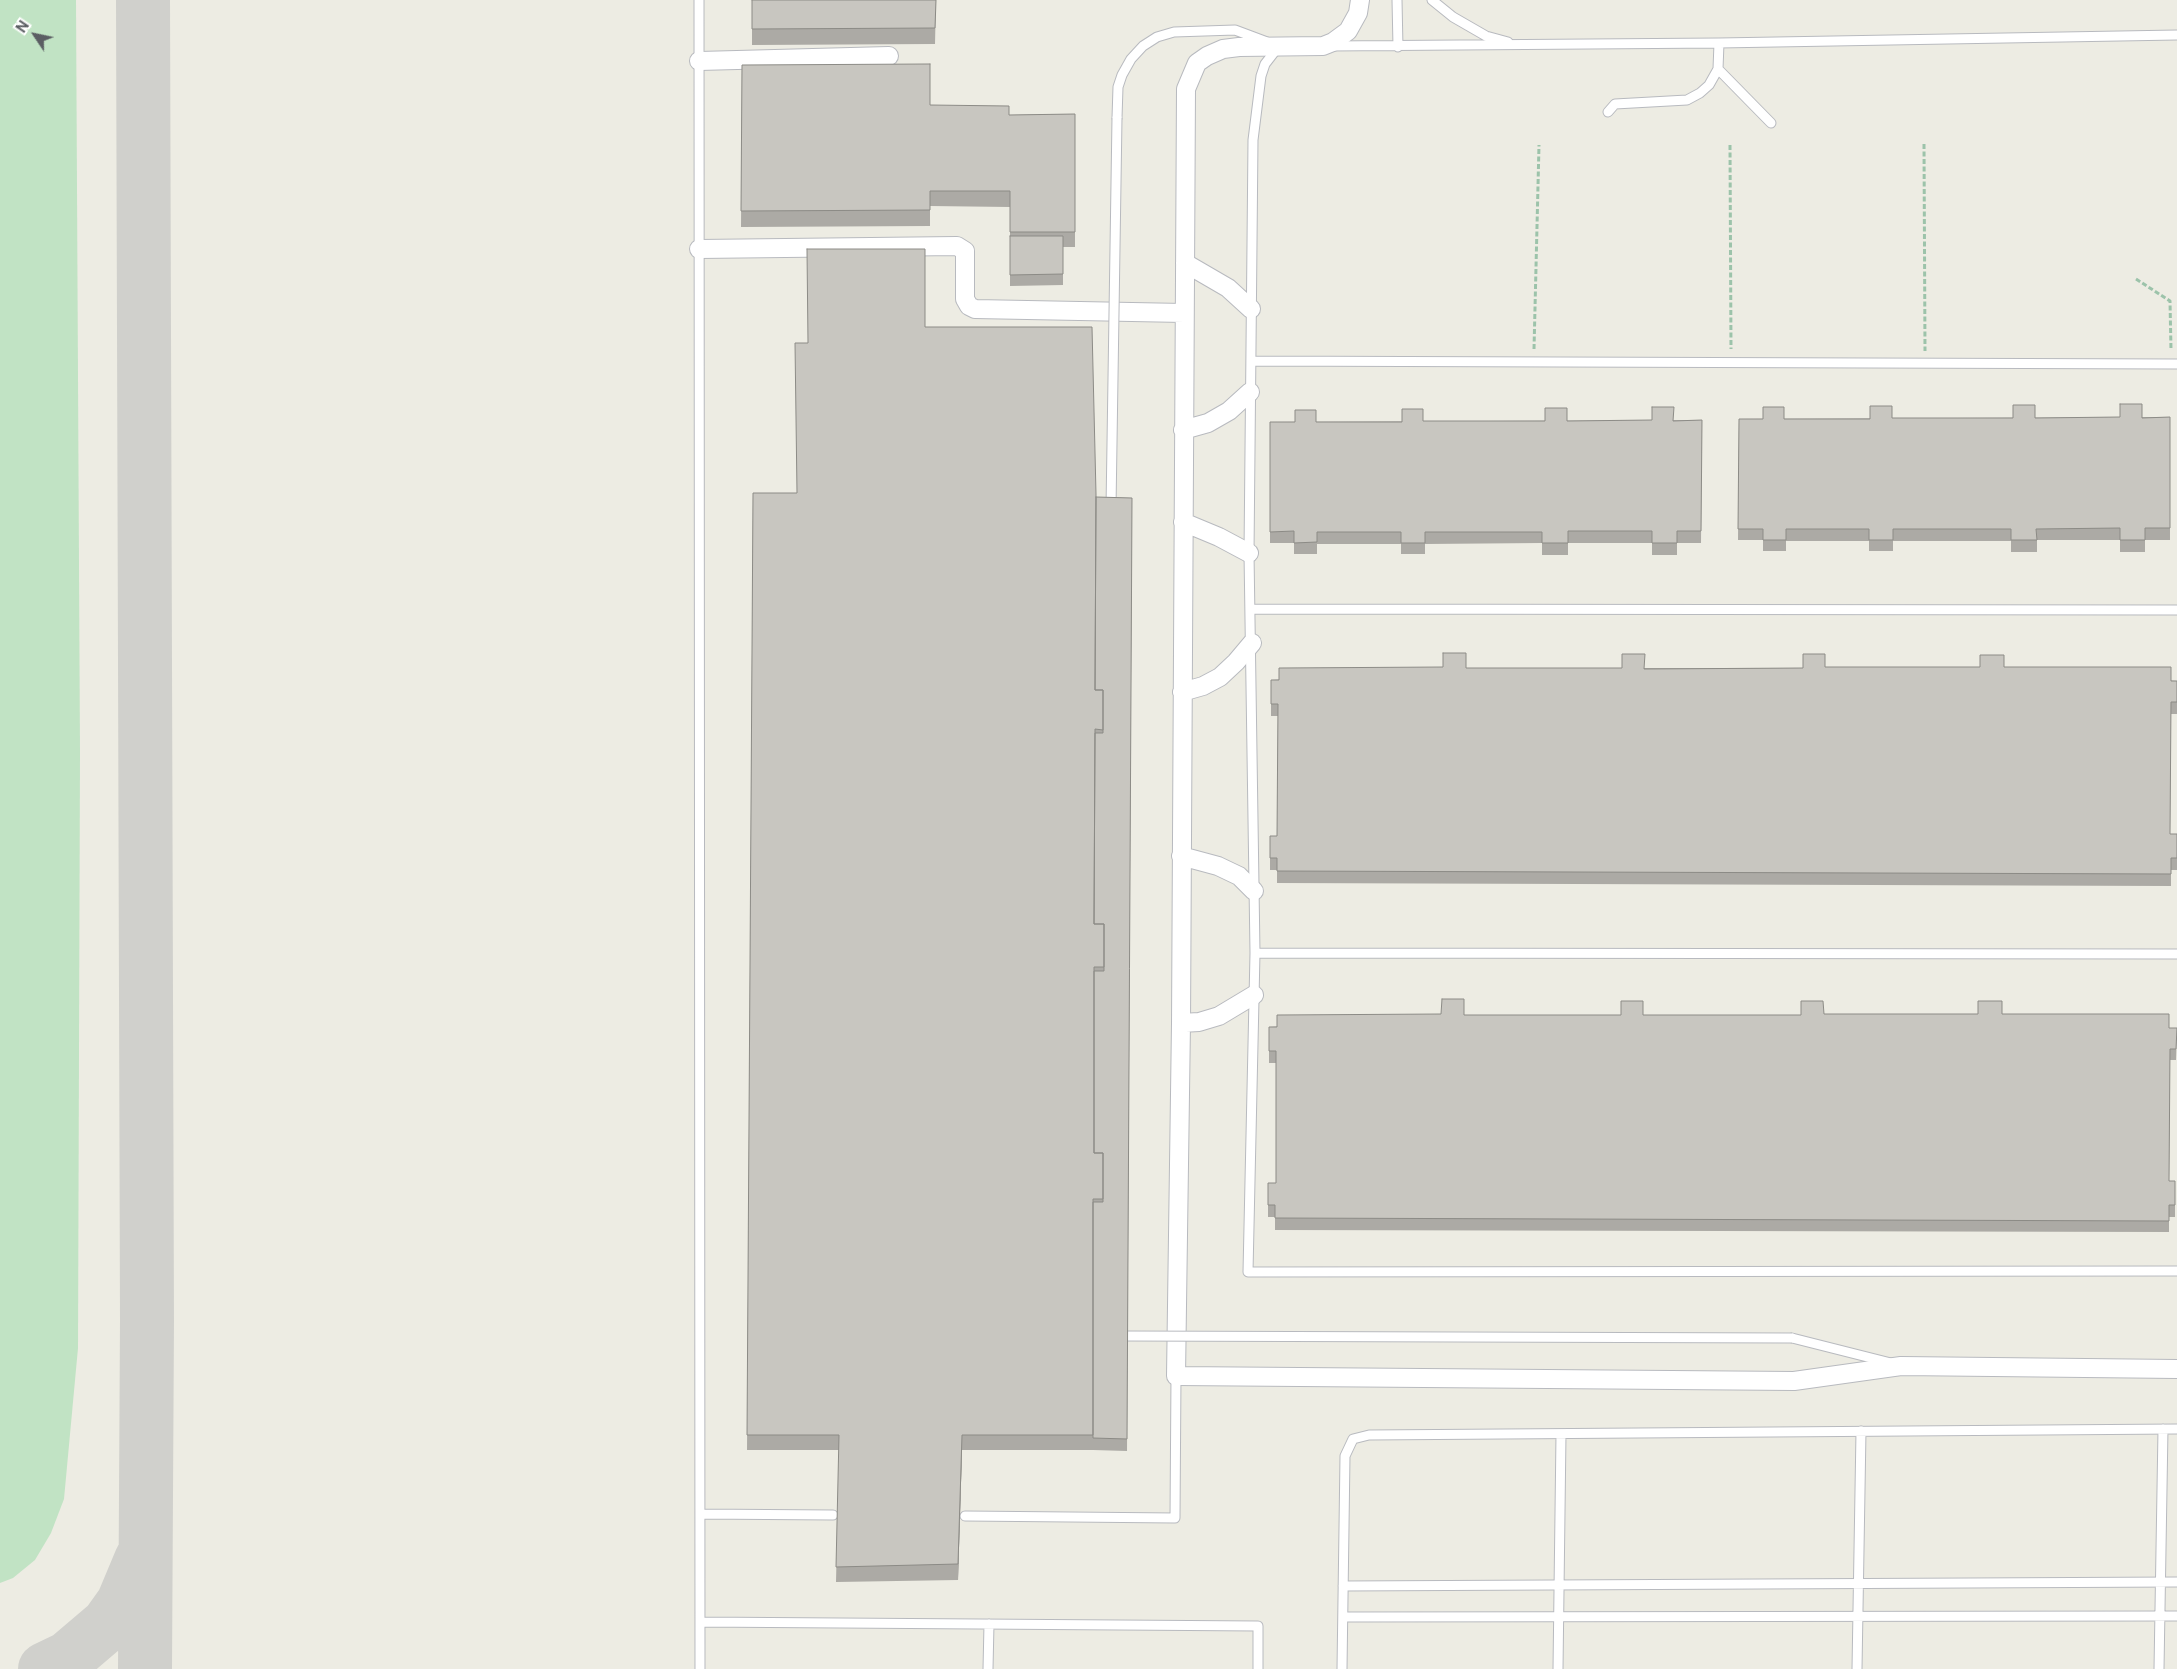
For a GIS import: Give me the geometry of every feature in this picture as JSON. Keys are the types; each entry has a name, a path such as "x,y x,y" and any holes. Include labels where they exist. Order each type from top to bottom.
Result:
{"street":[{"path":"1360,0 1358,13 1348,31 1323,46 1239,47 1223,49 1207,56 1197,64 1186,89 1181,1023 1176,1376 1794,1381 1901,1366 2177,1369"},
{"path":"699,61 888,56"},
{"path":"699,249 956,246 965,250 965,299 969,306 975,310 1184,313"},
{"path":"1185,263 1228,288 1251,309"},
{"path":"1183,430 1208,423 1229,411 1250,392"},
{"path":"1183,522 1219,537 1249,553"},
{"path":"1182,692 1203,686 1220,677 1236,662 1252,642"},
{"path":"1182,856 1218,866 1238,876 1254,891"},
{"path":"1181,1023 1199,1022 1219,1016 1254,996"}],"lane":[{"path":"699,0 700,1669"},
{"path":"1397,0 1398,47"},
{"path":"1432,0 1453,17 1486,36 1524,45"},
{"path":"1111,518 1118,87 1131,59 1143,46 1157,37 1174,32 1235,30 1280,47 1265,64 1256,101 1253,140 1249,553 1252,609 1255,953 1248,1272 2177,1271"},
{"path":"1323,46 1398,47 1719,43 2177,35"},
{"path":"1608,112 1615,104 1687,100 1709,86 1718,70 1719,43"},
{"path":"1718,70 1771,123"},
{"path":"1251,361 2174,364"},
{"path":"1252,609 2177,610"},
{"path":"1255,953 2177,954"},
{"path":"1121,1335 1792,1338 1901,1366"},
{"path":"965,1516 1175,1518 1176,1376"},
{"path":"2159,1669 2163,1429"},
{"path":"1342,1669 1345,1456 1353,1439 1369,1435 2177,1429"},
{"path":"1857,1669 1861,1432"},
{"path":"1558,1669 1561,1434"},
{"path":"700,1514 833,1515"},
{"path":"1343,1586 2177,1582"},
{"path":"1343,1617 2177,1616"},
{"path":"700,1622 1258,1626 1258,1669"},
{"path":"988,1669 989,1624"}],"path":[{"path":"1924,144 1925,363"},
{"path":"1534,361 1539,145"},
{"path":"1730,145 1731,362"},
{"path":"2136,279 2170,301 2174,364"}],"green space":[{"path":"0,0 76,0 80,752 78,1348 64,1499 51,1533 35,1560 13,1578 0,1583"}],"building":[{"path":"752,0 936,0 935,28 752,29"},
{"path":"930,64 930,105 1009,106 1009,115 1075,114 1075,232 1010,232 1010,191 930,191 930,210 741,211 742,65"},
{"path":"1010,236 1063,236 1063,274 1010,275"},
{"path":"807,249 925,249 925,327 1092,327 1096,494 1095,690 1103,690 1103,730 1095,729 1094,924 1104,924 1104,967 1094,967 1094,1153 1103,1153 1103,1199 1093,1199 1093,1435 962,1435 958,1564 836,1567 839,1435 747,1435 753,493 797,493 795,343 808,343"},
{"path":"2120,404 2142,404 2142,418 2170,417 2170,528 2145,528 2145,540 2120,540 2120,528 2036,529 2037,540 2011,540 2011,529 1893,529 1893,540 1869,540 1869,529 1786,529 1786,540 1763,540 1763,529 1738,529 1739,419 1763,419 1763,407 1784,407 1784,419 1870,419 1870,406 1892,406 1892,418 2013,418 2013,405 2035,405 2035,418 2120,417"},
{"path":"1652,407 1674,407 1673,421 1702,420 1701,531 1677,531 1677,543 1652,543 1652,531 1568,531 1568,543 1542,543 1542,532 1425,532 1425,543 1401,543 1401,532 1317,532 1317,542 1294,543 1294,531 1270,532 1270,422 1295,422 1295,410 1316,410 1316,422 1402,422 1402,409 1423,409 1423,421 1545,421 1545,408 1567,408 1567,421 1652,420"},
{"path":"1096,497 1132,498 1127,1439 1093,1438 1093,1202 1103,1202 1103,1153 1094,1153 1094,971 1104,971 1104,924 1094,924 1095,733 1103,733 1103,690 1095,690"},
{"path":"1443,653 1466,653 1466,668 1622,668 1622,654 1645,654 1644,669 1803,668 1803,654 1825,654 1825,667 1980,667 1980,655 2004,655 2004,667 2171,667 2171,681 2177,681 2177,702 2171,702 2170,834 2177,834 2177,858 2171,858 2171,874 1277,871 1277,858 1270,858 1270,836 1277,836 1278,704 1271,704 1271,680 1279,680 1279,668 1443,667"},
{"path":"1442,999 1464,999 1464,1015 1621,1015 1621,1001 1643,1001 1643,1015 1801,1015 1801,1001 1823,1001 1824,1014 1978,1014 1978,1001 2002,1001 2002,1014 2169,1014 2169,1028 2177,1028 2176,1049 2170,1049 2169,1181 2175,1181 2175,1205 2169,1205 2169,1221 1275,1218 1275,1205 1268,1205 1268,1183 1276,1183 1276,1051 1269,1051 1269,1027 1277,1027 1277,1015 1441,1014"}],"taxiway":[{"path":"143,0 147,1320 145,1669"},
{"path":"45,1669 68,1658 108,1624 123,1603 141,1560"}]}
